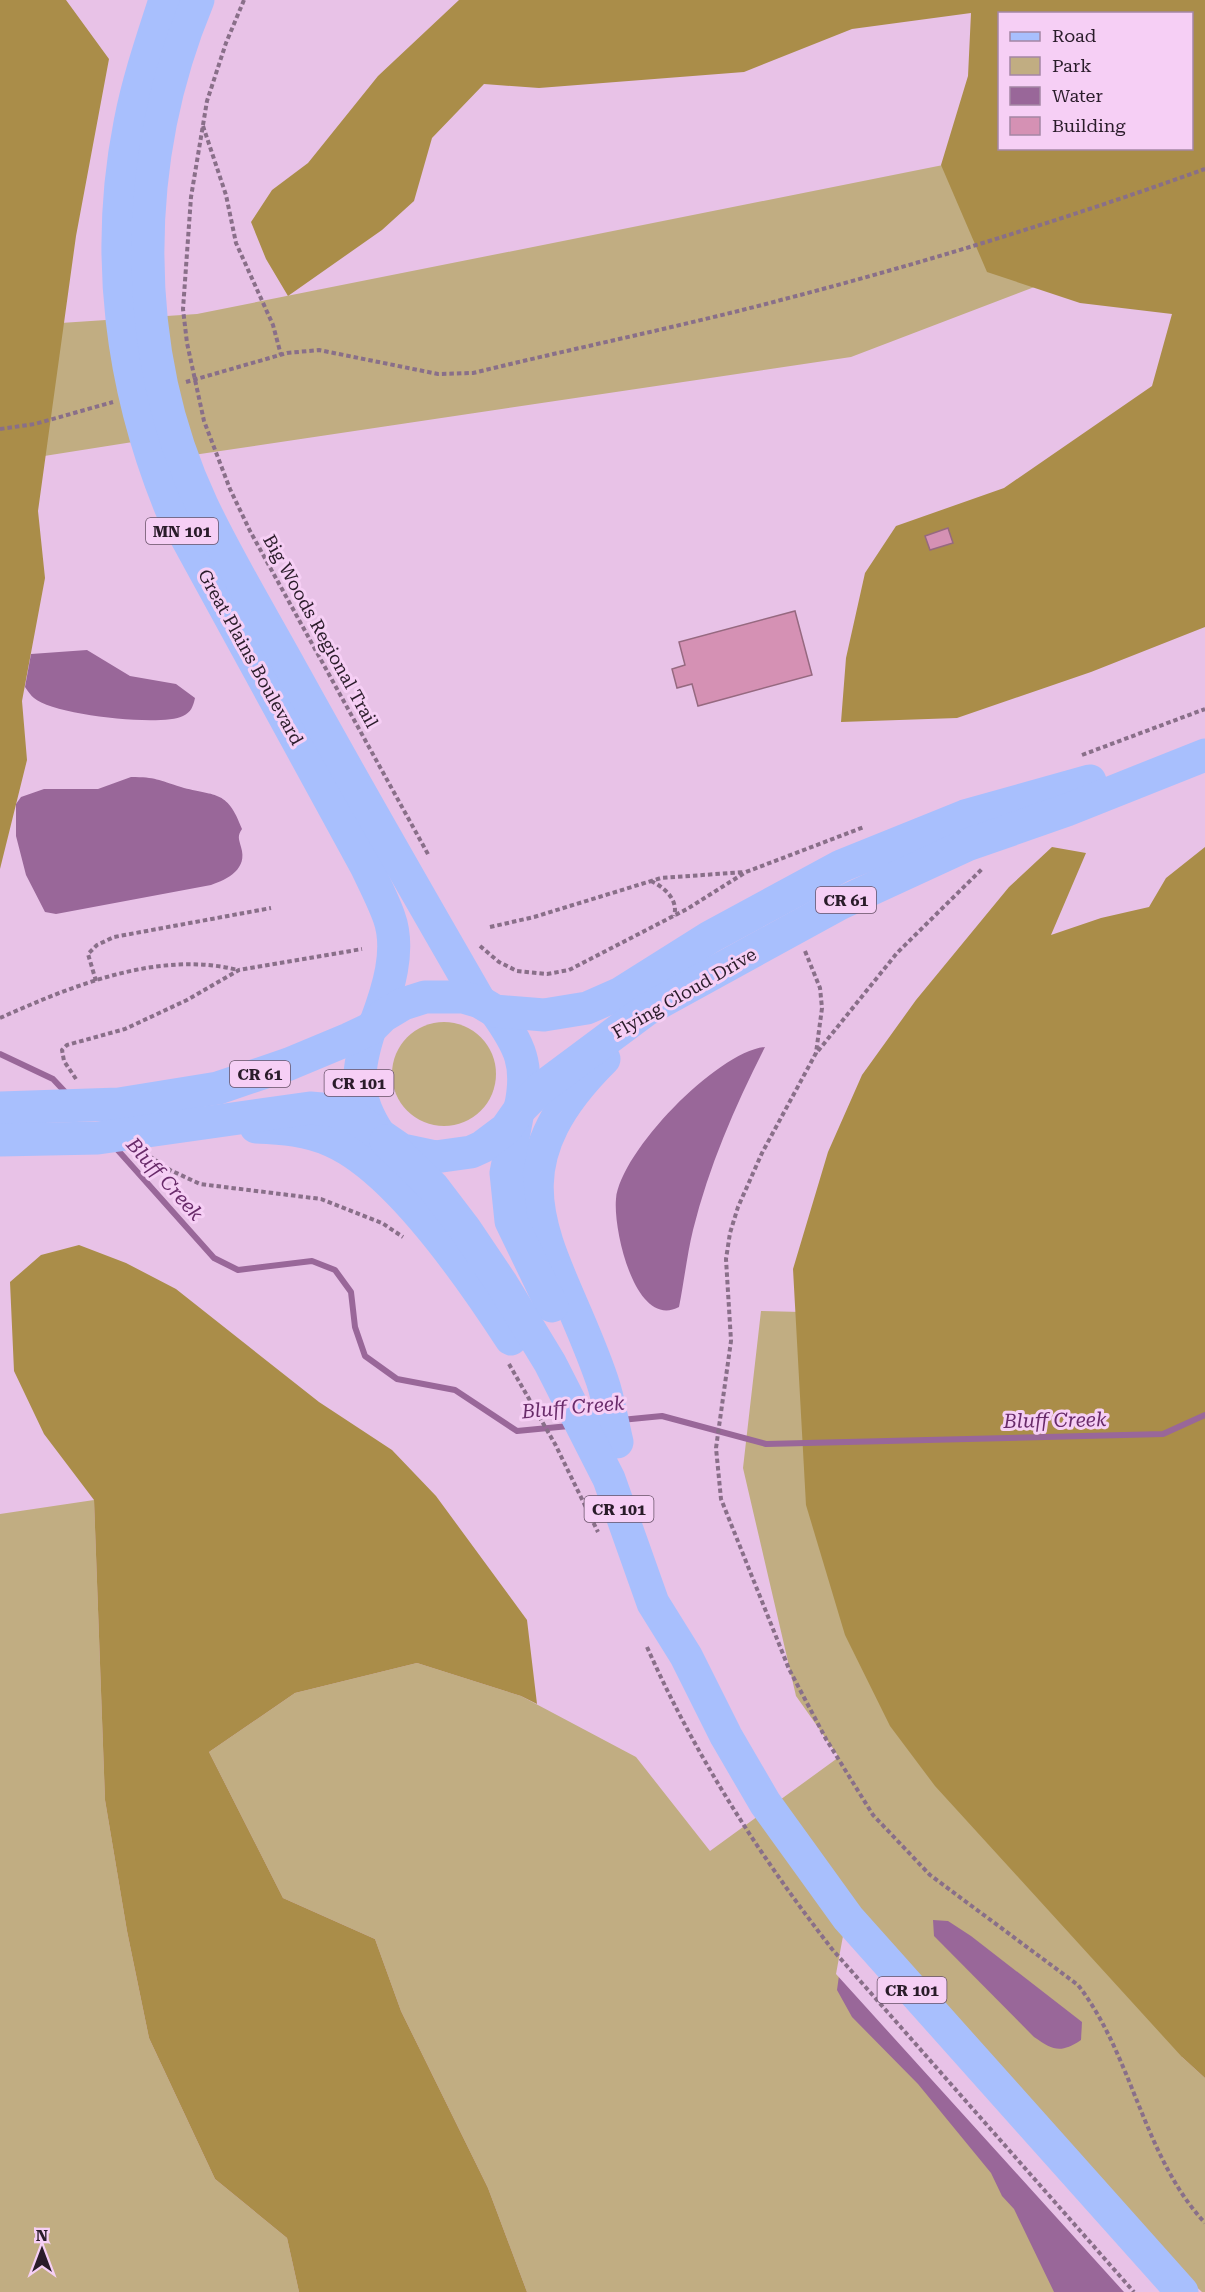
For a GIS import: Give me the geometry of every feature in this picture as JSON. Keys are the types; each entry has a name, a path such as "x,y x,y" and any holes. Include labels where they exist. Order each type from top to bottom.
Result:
{"main road":[{"name":"Great Plains Boulevard","path":"165,0 136,95 122,174 118,276 130,380 152,459 172,511 366,866 390,918 393,951 391,967 373,1025"},
{"name":"Great Plains Boulevard","path":"198,0 183,41 164,112 155,156 148,229 149,293 153,329 173,428 202,505 236,570 359,793 488,1006"},
{"name":"Flying Cloud Drive","path":"12,1108 144,1101 218,1088 252,1077 373,1025 403,1004 425,997 463,997 488,1006 544,1015 587,1008 621,993 669,961 805,884 902,840 1028,798 1205,753"},
{"name":"Flying Cloud Drive","path":"175,1132 310,1108 346,1114 402,1150 423,1156 459,1156 483,1147 506,1129 540,1089 589,1050 646,1010 793,929 925,863 1067,810 1205,753"},
{"path":"544,1362 546,1239 539,1212 538,1168 548,1132 574,1090 625,1039 758,949"},
{"path":"488,1006 515,1039 522,1055 525,1079 506,1173 511,1221 544,1362"},
{"name":"CR 101","path":"373,1025 362,1056 359,1086 367,1116 383,1137 433,1187 502,1284 544,1362 653,1603 686,1656 726,1736 765,1803 848,1918 1182,2292"},
{"path":"0,1140 58,1140 106,1144 175,1132 255,1127 285,1129 320,1136 350,1150 373,1168 429,1228 486,1302 544,1362"},
{"name":"CR 101","path":"544,1362 603,1380 617,1442 666,1576 686,1656"}],"path":[{"name":"Big Woods Regional Trail","path":"244,0 210,89 191,197 183,309 204,421 230,489 250,531 433,864"},
{"path":"202,126 226,195 236,243 273,325 281,355"},
{"path":"249,364 281,355 327,350 438,374 473,373 805,293 1048,222 1205,169"},
{"path":"0,429 62,417"},
{"path":"473,939 490,956 508,968 527,973 547,974 579,967 674,916 746,872 868,825"},
{"path":"988,862 905,944 872,981 816,1054 762,1153 738,1207 730,1233 726,1259 730,1341 716,1448 721,1499 789,1669 826,1739 873,1815 930,1875 1078,1985 1092,2003 1110,2037 1159,2153 1205,2223"},
{"path":"490,927 534,917 650,881 690,874 746,872"},
{"path":"650,881 660,885 668,893 675,905 674,916"},
{"path":"96,981 88,954 97,945 114,938 271,908"},
{"path":"793,929 820,988 822,1016 816,1054"},
{"path":"81,1085 64,1060 62,1052 65,1046 125,1029 187,1000 239,970 362,949"},
{"path":"0,1018 61,992 96,981 164,966 213,964 239,970"},
{"path":"144,1153 170,1170 200,1184 321,1199 382,1222 410,1242"}],"green space":[{"path":"1018,150 1192,150 1205,222 851,357 173,458 177,435 0,463 0,327 197,314"},
{"path":"444,1022 464,1026 481,1037 492,1054 496,1074 492,1094 481,1111 464,1122 444,1126 424,1122 407,1111 396,1094 392,1074 396,1054 407,1037 424,1026"},
{"path":"761,1311 1115,1320 1182,2057 1205,2078 1205,2292 527,2292 488,2188 401,2011 375,1939 283,1898 209,1752 295,1693 417,1663 521,1696 636,1757 710,1851 839,1757 796,1696 743,1468"},
{"path":"94,1500 105,1800 127,1931 149,2038 215,2179 287,2238 299,2292 0,2292 0,1514"}],"shaded area":[{"path":"0,0 66,0 109,59 76,236 38,511 45,578 22,701 27,760 0,869"},
{"path":"459,0 1205,0 1205,627 1091,672 957,718 841,722 846,658 865,573 896,526 1004,488 1152,386 1172,314 1080,303 987,272 941,165 968,76 971,13 852,29 744,72 539,88 484,84 432,138 414,201 382,230 288,296 266,259 251,222 272,190 308,163 378,76"},
{"path":"1052,847 1086,853 1051,935 1101,918 1149,907 1166,878 1205,847 1205,2078 1182,2057 935,1786 890,1726 845,1635 806,1505 793,1269 828,1152 862,1075 916,1000 1009,887"},
{"path":"79,1245 126,1263 176,1289 319,1402 392,1450 436,1496 527,1620 537,1704 521,1696 417,1663 295,1693 209,1752 283,1898 375,1939 401,2011 488,2188 527,2292 299,2292 287,2238 215,2179 149,2038 127,1931 105,1800 94,1500 44,1434 14,1371 10,1282 41,1255"}],"water":[{"path":"87,650 130,676 176,684 195,698 191,709 183,716 171,719 107,718 62,710 45,704 33,697 25,687 31,654"},
{"path":"131,777 157,779 225,800 242,829 239,840 242,861 239,867 224,880 211,885 56,914 45,912 26,875 16,836 16,804 21,797 44,789 98,789"},
{"path":"765,1047 733,1114 699,1206 679,1307 664,1310 650,1304 639,1291 623,1252 616,1213 616,1199 622,1179 653,1131 674,1107 722,1066 745,1053"},
{"path":"933,1920 948,1921 971,1936 1082,2022 1081,2040 1057,2049 1034,2037 934,1936"},
{"path":"844,1939 1199,2292 1054,2292 1014,2209 1002,2196 991,2173 918,2084 852,2017 837,1990"}],"pier":[{"path":"843,1936 1066,2166 1202,2292 1124,2292 836,1974"}],"building":[{"path":"948,528 953,543 930,550 925,536"},
{"path":"795,611 812,675 698,706 692,684 677,688 672,669 685,665 679,642"}],"waterway":[{"name":"Bluff Creek","path":"0,1054 53,1079 68,1095"},
{"name":"Bluff Creek","path":"115,1147 214,1258 238,1270 312,1261 335,1270 351,1292 355,1327 365,1356 397,1379 455,1390 517,1431 569,1426"},
{"name":"Bluff Creek","path":"621,1420 662,1416 766,1444 1163,1434 1205,1415"}]}
